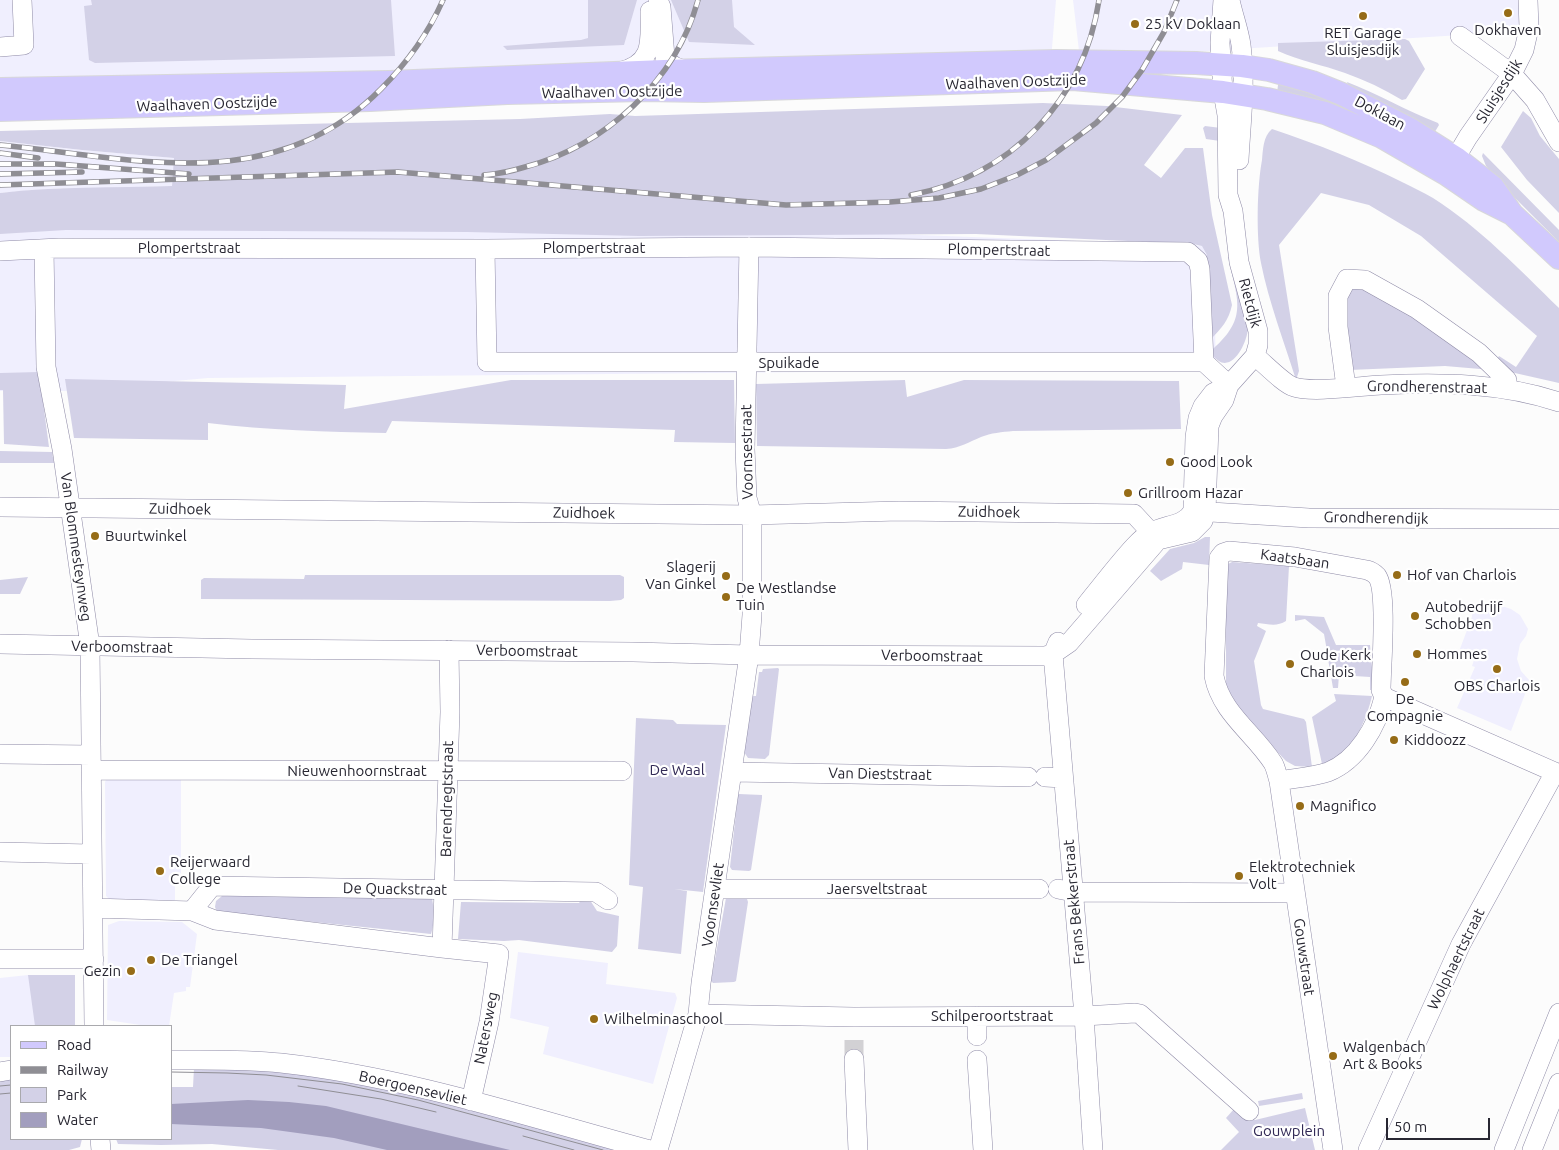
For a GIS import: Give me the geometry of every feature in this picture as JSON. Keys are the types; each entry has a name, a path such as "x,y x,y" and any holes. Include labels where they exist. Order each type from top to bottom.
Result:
{"main road":[{"name":"Waalhaven Oostzijde","path":"0,110 380,100 507,94 622,81 658,62 697,70 1056,60 1232,65"},
{"name":"Doklaan","path":"1232,65 1269,70 1312,82 1342,94 1410,129 1451,166 1484,200 1512,214 1559,258"},
{"name":"Waalhaven Oostzijde","path":"0,89 389,82 622,81 689,91 1073,79 1233,94"},
{"name":"Doklaan","path":"1233,94 1304,107 1348,122 1451,166"}],"street":[{"path":"0,47 24,45 22,0"},
{"path":"652,0 658,62 676,88 689,91"},
{"path":"658,0 661,7 658,62"},
{"path":"1224,0 1220,43 1232,65"},
{"path":"1230,0 1241,44 1232,65"},
{"name":"Sluisjesdijk","path":"1451,166 1512,74 1526,43 1528,0"},
{"path":"1460,36 1512,74 1535,100 1559,142"},
{"name":"Rietdijk","path":"1232,65 1237,196 1233,211 1239,262 1258,331 1256,356"},
{"name":"Plompertstraat","path":"0,251 44,248 485,249 749,247 1188,252 1198,261 1200,269 1204,362"},
{"name":"Voornsestraat","path":"749,247 745,450 747,498 752,515 752,615 749,655"},
{"name":"Van Blommesteynweg","path":"44,248 46,367 62,449 90,646 94,1025"},
{"name":"Spuikade","path":"485,249 486,362 1204,362"},
{"name":"Grondherenstraat","path":"1346,387 1338,327 1338,296 1347,279 1364,280 1417,309 1479,353 1507,380 1507,389"},
{"path":"1053,654 1069,643 1155,536 1192,532 1203,521 1199,512 1195,437 1198,418 1203,406 1213,393 1229,385 1256,356"},
{"name":"Grondherenstraat","path":"1256,356 1293,387 1314,389 1392,385 1454,385 1532,393 1559,402"},
{"path":"1204,362 1229,385"},
{"name":"Zuidhoek","path":"0,508 752,515 900,510 1134,514 1155,536"},
{"name":"Grondherendijk","path":"1199,512 1263,516 1559,519"},
{"name":"Kaatsbaan","path":"1276,772 1230,712 1216,685 1214,648 1219,593 1219,558 1223,553 1228,551 1295,557 1367,570 1378,577 1381,588 1382,610 1382,693"},
{"name":"Verboomstraat","path":"0,644 749,655 1038,657 1053,654"},
{"name":"Barendregtstraat","path":"442,948 448,772 449,650"},
{"name":"Frans Bekkerstraat","path":"1053,654 1045,777 1056,890 1084,1016 1093,1150"},
{"name":"Voornsevliet","path":"658,1150 698,1014 749,655"},
{"path":"1276,772 1322,774 1346,762 1355,753 1380,711 1382,693 1557,773"},
{"name":"Nieuwenhoornstraat","path":"0,754 91,763 448,772 622,771"},
{"name":"Van Dieststraat","path":"732,772 1045,777"},
{"name":"Gouwstraat","path":"1276,772 1333,1150"},
{"name":"Wolphaertstraat","path":"1368,1150 1460,944 1557,773"},
{"path":"0,852 91,854"},
{"name":"De Quackstraat","path":"192,911 212,886 596,892 608,900"},
{"name":"Jaersveltstraat","path":"715,889 1294,893"},
{"path":"93,908 192,911 215,920 442,948"},
{"name":"Natersweg","path":"442,948 499,954 489,1022 471,1101"},
{"path":"0,959 94,958"},
{"path":"1504,1150 1559,1012"},
{"name":"Schilperoortstraat","path":"698,1014 854,1026 977,1016 1084,1016 1135,1013 1140,1014 1249,1111"},
{"path":"977,1016 978,1036"},
{"path":"854,1058 858,1150"},
{"name":"Boergoensevliet","path":"172,1060 235,1060 282,1063 369,1076 420,1087 650,1150"},
{"path":"978,1060 982,1150"},
{"path":"1535,1149 1559,1083"}],"shaded area":[{"path":"0,0 1056,0 1049,84 0,89"},
{"path":"1073,0 1537,0 1540,30 1080,59"},
{"path":"0,141 175,158 172,186 61,188 0,193"},
{"path":"650,225 1213,246 1216,368 208,378 64,391 0,391 0,226"},
{"name":"OBS Charlois","path":"1472,607 1505,607 1511,609 1520,615 1528,629 1526,636 1520,644 1517,659 1521,671 1530,681 1511,731 1457,708 1475,667 1472,666 1474,660 1458,654 1472,617"},
{"path":"107,778 181,780 181,877 175,877 175,900 110,900 106,896 105,782"},
{"name":"De Triangel","path":"119,921 182,922 197,934 190,987 186,987 186,991 174,993 169,1025 140,1025 107,1020 108,925"},
{"name":"Wilhelminaschool","path":"518,952 608,963 606,984 675,993 677,998 653,1084 543,1054 549,1027 510,1018"},
{"path":"28,975 75,975 75,1025 10,1025 10,1057 0,1057 0,978"}],"green space":[{"path":"91,0 391,0 395,56 95,63 89,60 84,6 92,5"},
{"path":"588,0 637,0 624,45 507,50 503,46 588,38"},
{"path":"671,0 732,0 734,27 755,45 689,42"},
{"path":"1405,39 1409,41 1425,69 1406,99 1402,100 1360,79 1278,51 1278,43"},
{"path":"1347,82 1439,125 1433,135 1348,85"},
{"path":"1280,84 1328,99 1380,122 1277,93 1278,85"},
{"path":"1043,103 1107,106 1182,115 1144,165 1161,178 1185,148 1203,148 1212,215 1232,305 1224,324 1211,339 1207,338 1207,255 1202,246 1193,244 976,234 639,236 467,232 66,230 0,234 0,193 64,188 172,186 174,158 0,141 0,131 520,119 610,114 635,116"},
{"path":"1523,111 1531,118 1540,136 1559,159 1559,213 1527,180 1501,147"},
{"path":"1205,126 1221,128 1220,141 1206,139 1203,128"},
{"path":"1272,129 1354,160 1418,190 1433,198 1467,222 1483,236 1559,308 1559,383 1506,371 1496,361 1499,356 1516,367 1537,336 1421,236 1369,205 1321,193 1279,245 1299,371 1296,380 1268,293 1259,252 1260,171 1265,139"},
{"path":"1483,153 1559,230 1559,242 1497,180 1486,166 1482,156"},
{"path":"1228,257 1230,257 1248,328 1241,350 1236,357 1225,363 1218,361 1212,354 1213,349 1232,327 1236,317 1237,296"},
{"path":"1354,286 1371,288 1492,370 1445,366 1349,370 1343,298"},
{"path":"39,372 49,447 4,444 3,390 0,390 0,373"},
{"path":"65,379 346,385 344,409 511,380 734,380 735,443 674,442 675,430 392,421 386,433 297,430 208,423 208,440 74,438"},
{"path":"905,380 907,397 964,380 1179,381 1181,429 1001,432 946,449 757,446 756,384"},
{"path":"0,451 52,452 54,463 0,463"},
{"path":"1205,537 1210,537 1209,565 1183,562 1182,569 1161,581 1150,571 1170,549 1194,543"},
{"path":"1232,562 1289,566 1286,621 1276,625 1258,623 1257,626 1266,631 1254,661 1263,709 1304,719 1306,722 1312,767 1295,766 1286,761 1241,714 1226,685 1226,565"},
{"path":"305,575 620,575 624,577 624,598 610,601 201,599 201,580 204,578 304,579"},
{"path":"28,577 20,594 0,594 0,580"},
{"path":"1295,615 1324,617 1336,645 1370,645 1373,678 1372,690 1370,690 1370,677 1339,675 1338,688 1333,688 1327,653 1342,653 1343,661 1363,661 1367,657 1365,653 1362,650 1327,651 1324,634 1305,619 1295,621"},
{"path":"778,668 769,755 765,759 748,758 744,752 752,696 756,696 759,672 762,672 763,669"},
{"path":"1334,694 1372,696 1368,711 1351,745 1332,761 1322,764 1312,717 1336,701"},
{"name":"De Waal","path":"636,718 673,720 677,724 726,725 703,892 674,889 687,891 681,954 638,949 643,887 629,885"},
{"path":"739,794 762,795 751,870 749,871 732,870 730,867"},
{"path":"222,896 432,898 434,916 431,934 217,912 215,907 216,901"},
{"path":"583,897 588,897 597,911 619,916 617,946 612,952 519,940 458,939 461,902 579,903"},
{"path":"726,898 747,899 748,902 736,981 713,983 711,981"},
{"path":"28,975 75,975 75,1025 35,1025"},
{"path":"235,1066 320,1076 410,1093 624,1150 278,1150 212,1144 118,1144 116,1140 172,1140 172,1087 193,1087 194,1068"},
{"path":"10,1078 10,1140 82,1140 80,1147 69,1150 0,1150 0,1079"},
{"path":"1302,1093 1303,1099 1259,1106 1258,1101"},
{"name":"Gouwplein","path":"1305,1108 1315,1150 1221,1150 1239,1132 1226,1118 1234,1109 1255,1120"}],"water":[{"path":"248,1100 326,1106 510,1150 387,1150 334,1138 261,1128 172,1124 172,1104"}],"tunnel":[{"path":"854,1035 854,1059"}],"tram line":[{"path":"172,1072 266,1075 342,1084 418,1100 603,1150"},
{"path":"0,1086 10,1085"},
{"path":"298,1086 381,1099 436,1112"},
{"path":"0,1094 10,1093"},
{"path":"523,1136 574,1150"}],"railway":[{"path":"0,145 151,162 200,163 248,158 295,146 339,123 381,89 416,48 431,25 443,0"},
{"path":"484,175 515,170 554,157 583,143 609,126 633,106 655,83 673,57 688,30 698,0"},
{"path":"911,195 947,185 980,171 1010,151 1037,128 1059,101 1077,70 1091,36 1099,0"},
{"path":"0,185 398,172 786,205 890,202 939,198 981,189 1017,175 1046,160 1096,123 1122,97 1142,70 1164,32 1177,0"},
{"path":"0,153 38,158"},
{"path":"0,164 56,164 189,174"},
{"path":"0,174 82,172"}],"place":[{"name":"Dokhaven","path":"1508,13"},
{"name":"RET Garage Sluisjesdijk","path":"1363,16"},
{"name":"25 kV Doklaan","path":"1135,24"},
{"name":"Good Look","path":"1170,462"},
{"name":"Grillroom Hazar","path":"1128,493"},
{"name":"Buurtwinkel","path":"95,536"},
{"name":"Hof van Charlois","path":"1397,575"},
{"name":"Slagerij Van Ginkel","path":"726,576"},
{"name":"De Westlandse Tuin","path":"726,597"},
{"name":"Autobedrijf Schobben","path":"1415,616"},
{"name":"Hommes","path":"1417,654"},
{"name":"Oude Kerk Charlois","path":"1290,664"},
{"name":"OBS Charlois","path":"1497,669"},
{"name":"De Compagnie","path":"1405,682"},
{"name":"Kiddoozz","path":"1394,740"},
{"name":"Magnifico","path":"1300,806"},
{"name":"Reijerwaard College","path":"160,871"},
{"name":"Elektrotechniek Volt","path":"1239,876"},
{"name":"De Triangel","path":"151,960"},
{"name":"Gezin","path":"131,971"},
{"name":"Wilhelminaschool","path":"594,1019"},
{"name":"Walgenbach Art & Books","path":"1333,1056"}]}
